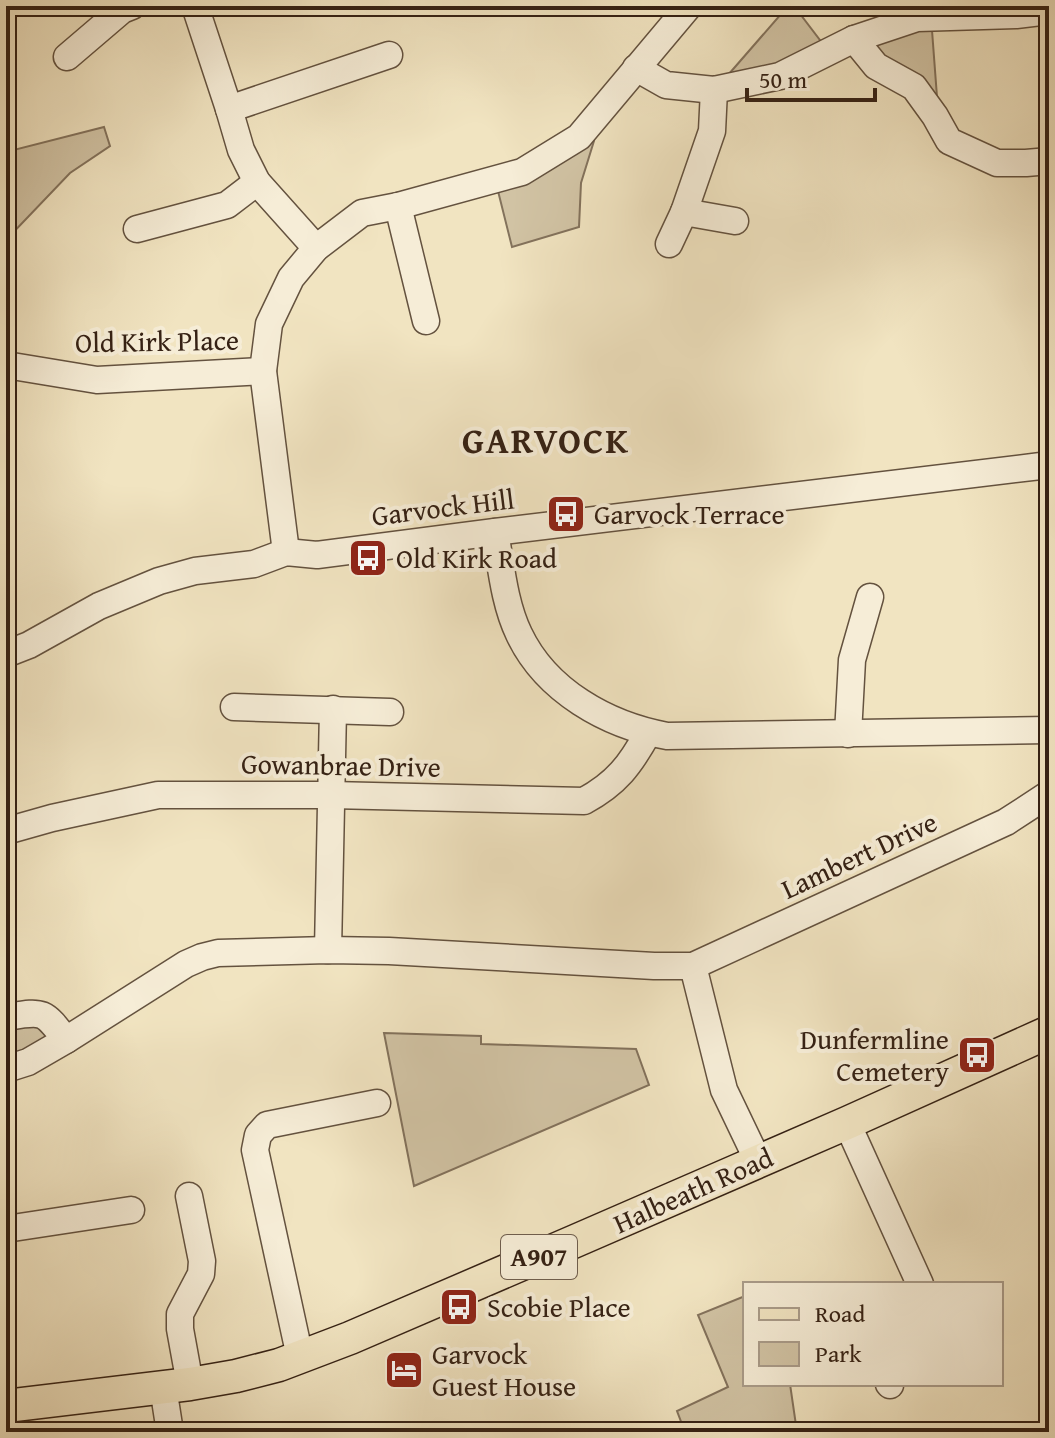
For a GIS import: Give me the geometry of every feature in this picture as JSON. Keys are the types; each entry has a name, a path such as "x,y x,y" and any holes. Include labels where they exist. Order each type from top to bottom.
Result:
{"main road":[{"name":"Halbeath Road","path":"6,1406 176,1386 279,1365 350,1338 1049,1032"}],"street":[{"path":"67,57 122,10 132,6"},
{"path":"195,6 241,150 257,182 316,248"},
{"path":"286,552 263,371 269,324 291,278 316,248 362,213 522,172 579,137 689,6"},
{"path":"636,68 666,85 714,90 780,76 854,39 917,18 1049,11"},
{"path":"854,39 876,66 914,87 949,141 997,163 1049,161"},
{"path":"229,109 389,55"},
{"path":"669,244 684,212 712,131 714,90"},
{"path":"137,229 227,205 257,182"},
{"path":"398,206 426,321"},
{"path":"684,212 735,221"},
{"name":"Old Kirk Place","path":"6,365 97,380 263,371"},
{"name":"Garvock Hill","path":"6,654 29,645 99,606 159,581 195,571 254,564 286,552 317,555 1049,465"},
{"path":"495,532 507,599 518,633 529,651 545,672 577,702 648,733 667,736 1049,730"},
{"path":"848,734 852,660 870,597"},
{"path":"234,707 390,712"},
{"path":"328,950 333,709"},
{"name":"Gowanbrae Drive","path":"6,831 158,795 331,795 584,801 618,778 648,733"},
{"name":"Lambert Drive","path":"6,1069 28,1062 66,1040 186,964 218,953 389,951 693,966 1006,822 1049,794"},
{"path":"693,966 724,1090 758,1161"},
{"path":"6,1017 43,1014 66,1040"},
{"path":"300,1357 255,1150 258,1135 267,1125 377,1103"},
{"path":"847,1123 919,1282"},
{"path":"170,1432 180,1314 201,1274 202,1261 189,1196"},
{"path":"6,1229 131,1210"}],"green space":[{"path":"788,6 794,6 829,52 715,90"},
{"path":"931,17 937,97 914,87 854,39"},
{"path":"104,127 110,146 70,173 6,240 6,142 14,150"},
{"path":"582,132 594,141 581,183 579,227 512,247 495,179"},
{"path":"39,1019 49,1036 6,1061 6,1024"},
{"path":"384,1033 481,1036 481,1044 636,1049 649,1085 414,1186"},
{"path":"743,1297 743,1386 790,1386 797,1432 685,1432 677,1411 728,1387 698,1315"}],"place":[{"name":"Garvock Terrace","path":"566,514"},
{"name":"Old Kirk Road","path":"368,558"},
{"name":"Dunfermline Cemetery","path":"977,1055"},
{"name":"Scobie Place","path":"459,1307"},
{"name":"Garvock Guest House","path":"404,1370"}],"district":[{"name":"GARVOCK","path":"546,440"}]}
